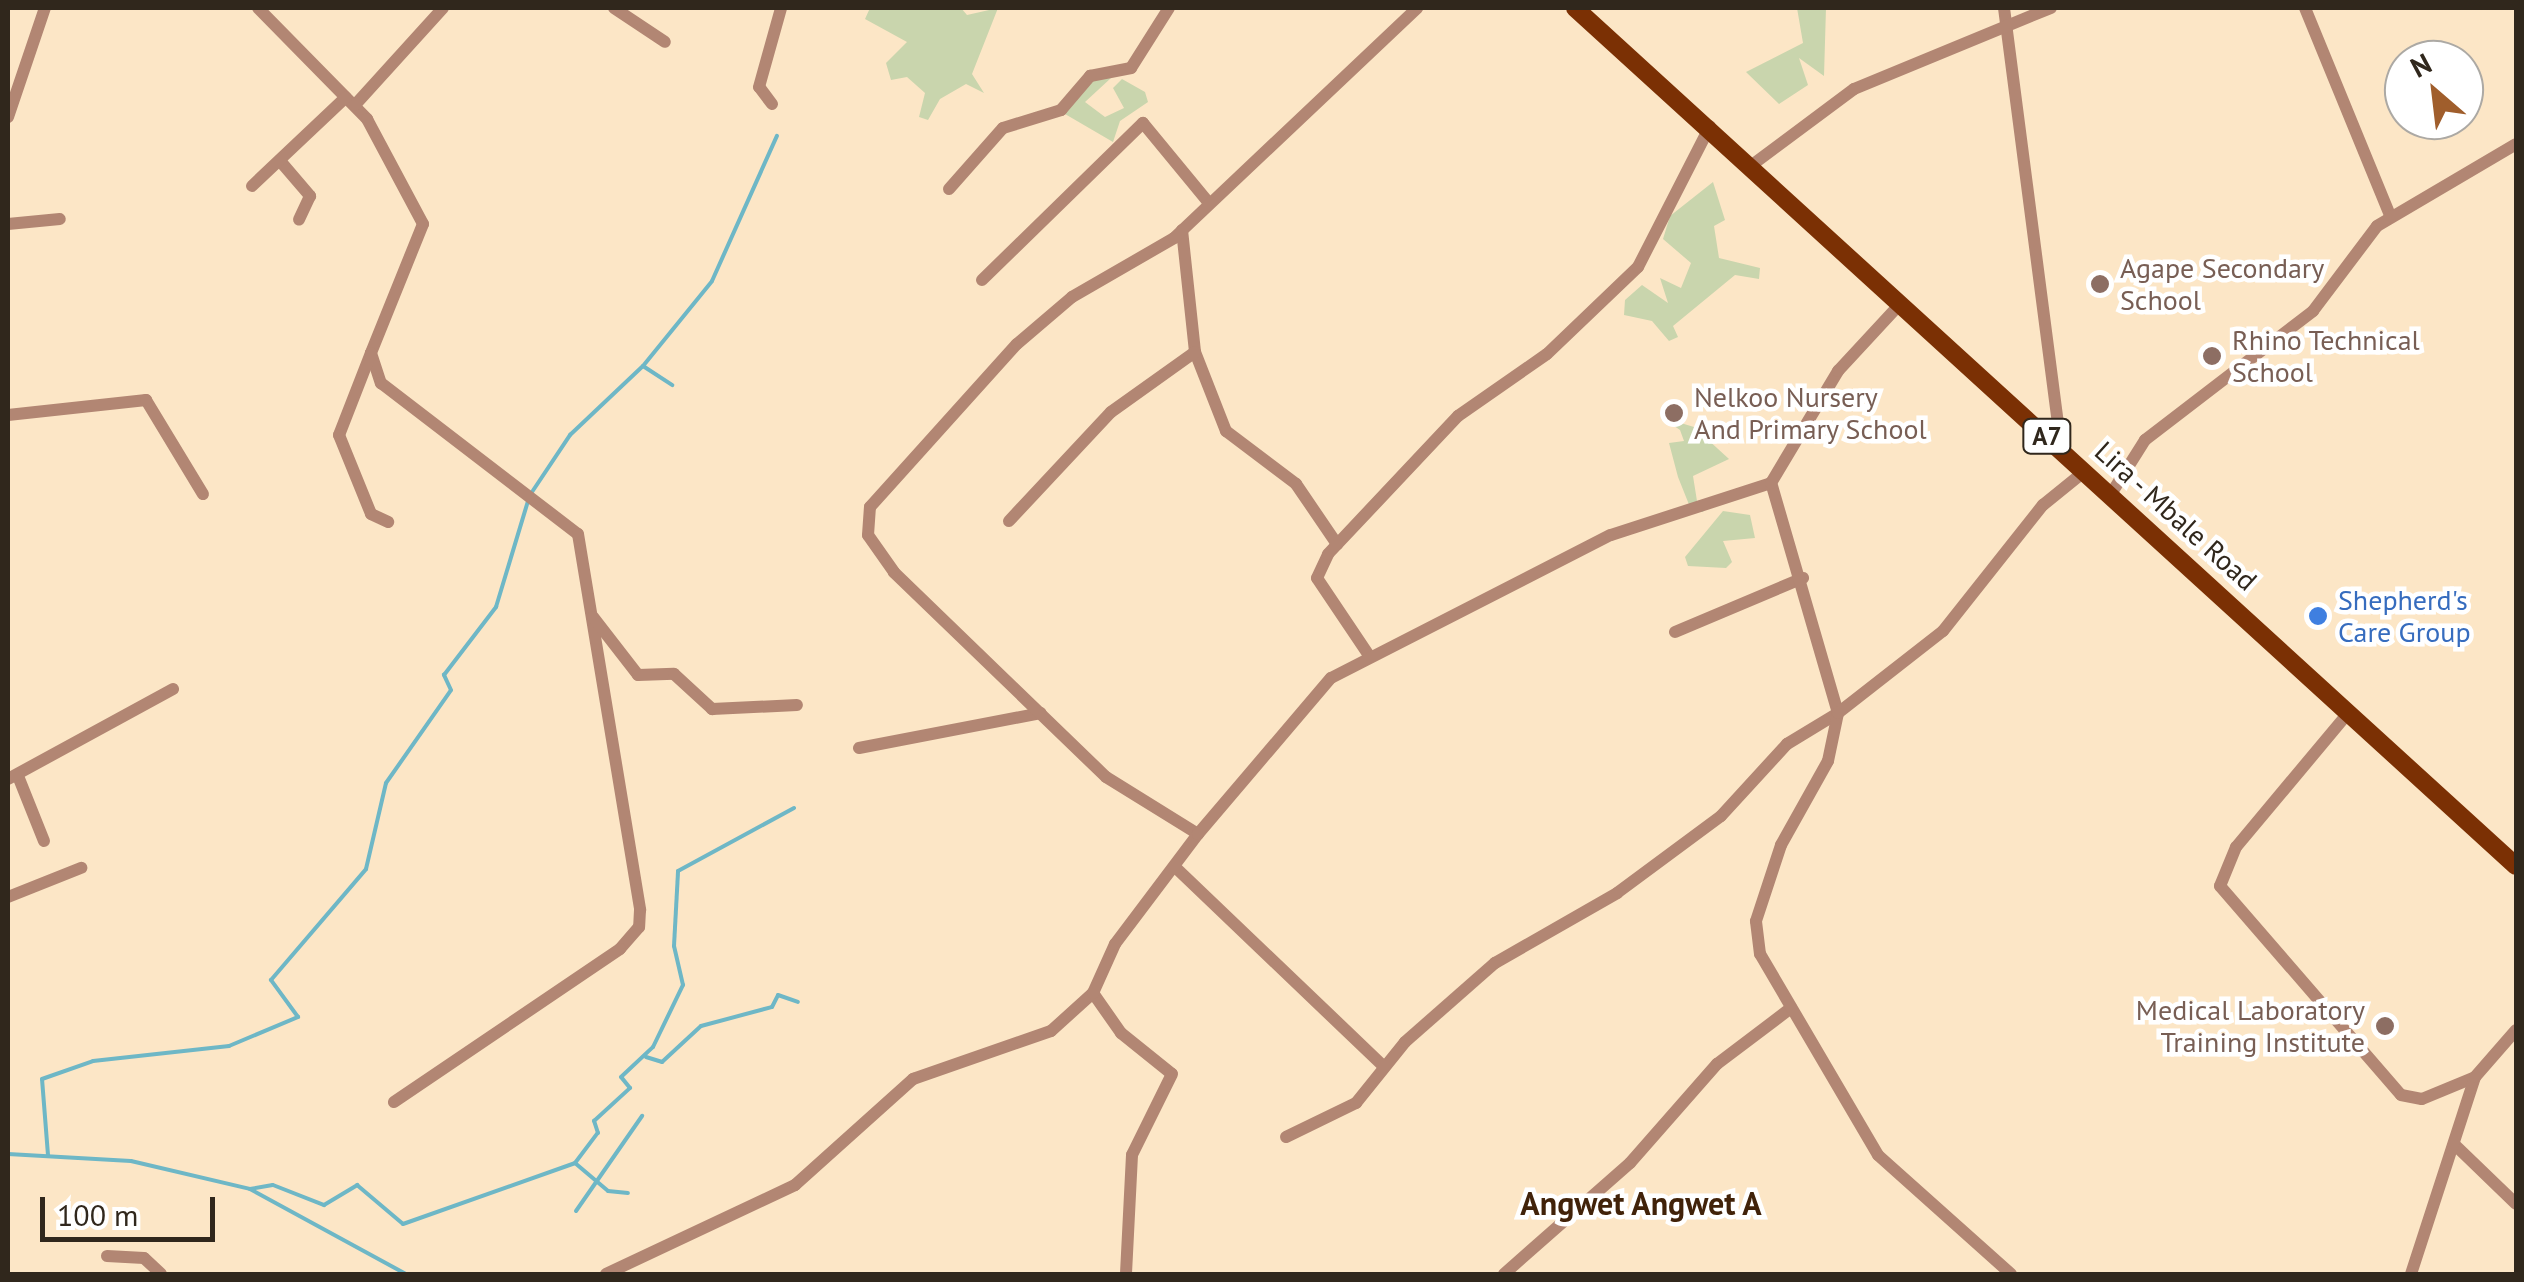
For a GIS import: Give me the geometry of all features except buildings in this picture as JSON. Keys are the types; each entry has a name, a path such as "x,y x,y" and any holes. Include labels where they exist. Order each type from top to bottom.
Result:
{"main road":[{"name":"Lira - Mbale Road","path":"1575,8 1710,126 2516,866"}],"street":[{"path":"8,117 45,8"},
{"path":"258,8 351,102 426,235 371,353 339,434 372,514 388,522"},
{"path":"252,186 351,102 443,8"},
{"path":"614,8 666,42"},
{"path":"772,104 759,87 781,8"},
{"path":"949,189 1003,128 1061,110 1090,76 1131,68 1169,8"},
{"path":"1198,834 1125,793 880,555 867,531 870,508 1018,344 1072,298 1182,230 1416,8"},
{"path":"1752,165 1846,93 2005,15 2051,8"},
{"path":"2304,8 2390,215"},
{"path":"2005,15 2061,449"},
{"path":"982,280 1143,123 1209,203"},
{"path":"1370,657 1317,578 1337,544 1458,416 1547,354 1638,267 1710,126"},
{"path":"2110,494 2145,440 2305,318 2390,215 2516,144"},
{"path":"281,162 308,191 299,220"},
{"path":"8,224 60,218"},
{"path":"1182,230 1195,352 1236,445 1296,484 1337,544"},
{"path":"606,1274 795,1185 913,1079 1030,1041 1093,994 1115,944 1198,834 1332,678 1611,535 1770,483 1838,371 1901,302"},
{"path":"1009,521 1112,412 1195,352"},
{"path":"371,353 386,389 574,528 593,618 639,927 620,950 394,1102"},
{"path":"8,414 146,400 202,494"},
{"path":"1286,1137 1356,1103 1383,1066 1495,964 1617,892 1721,816 1787,744 1838,713 1943,631 2043,505 2085,471"},
{"path":"1770,483 1803,578 1838,713 1828,760 1781,844 1756,920 1760,954 1878,1156 2011,1274"},
{"path":"1674,632 1803,578"},
{"path":"593,618 638,675 674,674 706,707 797,705"},
{"path":"44,840 13,778 173,689"},
{"path":"2350,712 2236,848 2220,886 2402,1094 2422,1098 2475,1077"},
{"path":"859,748 1041,714"},
{"path":"1175,867 1383,1066"},
{"path":"8,898 81,868"},
{"path":"1093,994 1122,1034 1172,1074 1132,1155 1126,1274"},
{"path":"1504,1274 1630,1163 1717,1064 1791,1008"},
{"path":"2411,1274 2456,1146 2475,1077 2516,1030"},
{"path":"2456,1146 2516,1204"},
{"path":"107,1256 144,1258 162,1274"}],"green space":[{"path":"870,8 961,8 967,15 998,8 972,74 984,93 966,84 940,99 928,120 919,117 925,93 907,77 891,80 886,63 907,42 865,19"},
{"path":"1797,8 1826,8 1824,76 1799,58 1808,85 1779,104 1746,72 1803,43"},
{"path":"1094,77 1111,78 1085,102 1105,117 1124,108 1113,88 1122,79 1145,92 1148,102 1120,121 1113,142 1065,114"},
{"path":"1713,182 1725,220 1714,226 1719,258 1760,268 1759,279 1735,275 1673,326 1678,337 1669,341 1652,321 1624,315 1625,300 1642,285 1668,303 1660,278 1681,288 1691,263 1663,239 1670,216"},
{"path":"1661,417 1694,427 1729,459 1693,476 1697,501 1710,498 1703,512 1692,512 1678,477 1669,443 1684,441 1680,430"},
{"path":"1723,511 1750,515 1755,538 1723,541 1732,562 1726,568 1688,566 1685,557"}],"waterway":[{"path":"643,366 712,281 777,136"},
{"path":"532,492 570,435 643,366 672,385"},
{"path":"48,1155 42,1079 93,1061 229,1046 298,1017 271,980 366,869 386,783 451,690 444,675 496,607 528,501"},
{"path":"250,1189 273,1185 324,1205 357,1185 403,1224 575,1163 598,1133 594,1121 630,1088 621,1077 653,1047 683,985 674,946 678,871 794,808"},
{"path":"646,1057 662,1062 701,1026 772,1007 778,995 798,1002"},
{"path":"576,1211 642,1116"},
{"path":"8,1154 131,1161 250,1189 406,1274"},
{"path":"575,1163 608,1191 628,1193"}],"place":[{"name":"Agape Secondary School","path":"2100,284"},
{"name":"Rhino Technical School","path":"2212,356"},
{"name":"Nelkoo Nursery And Primary School","path":"1674,413"},
{"name":"Shepherd's Care Group","path":"2318,616"},
{"name":"Medical Laboratory Training Institute","path":"2385,1026"}],"district":[{"name":"Angwet Angwet A","path":"1641,1203"}]}
